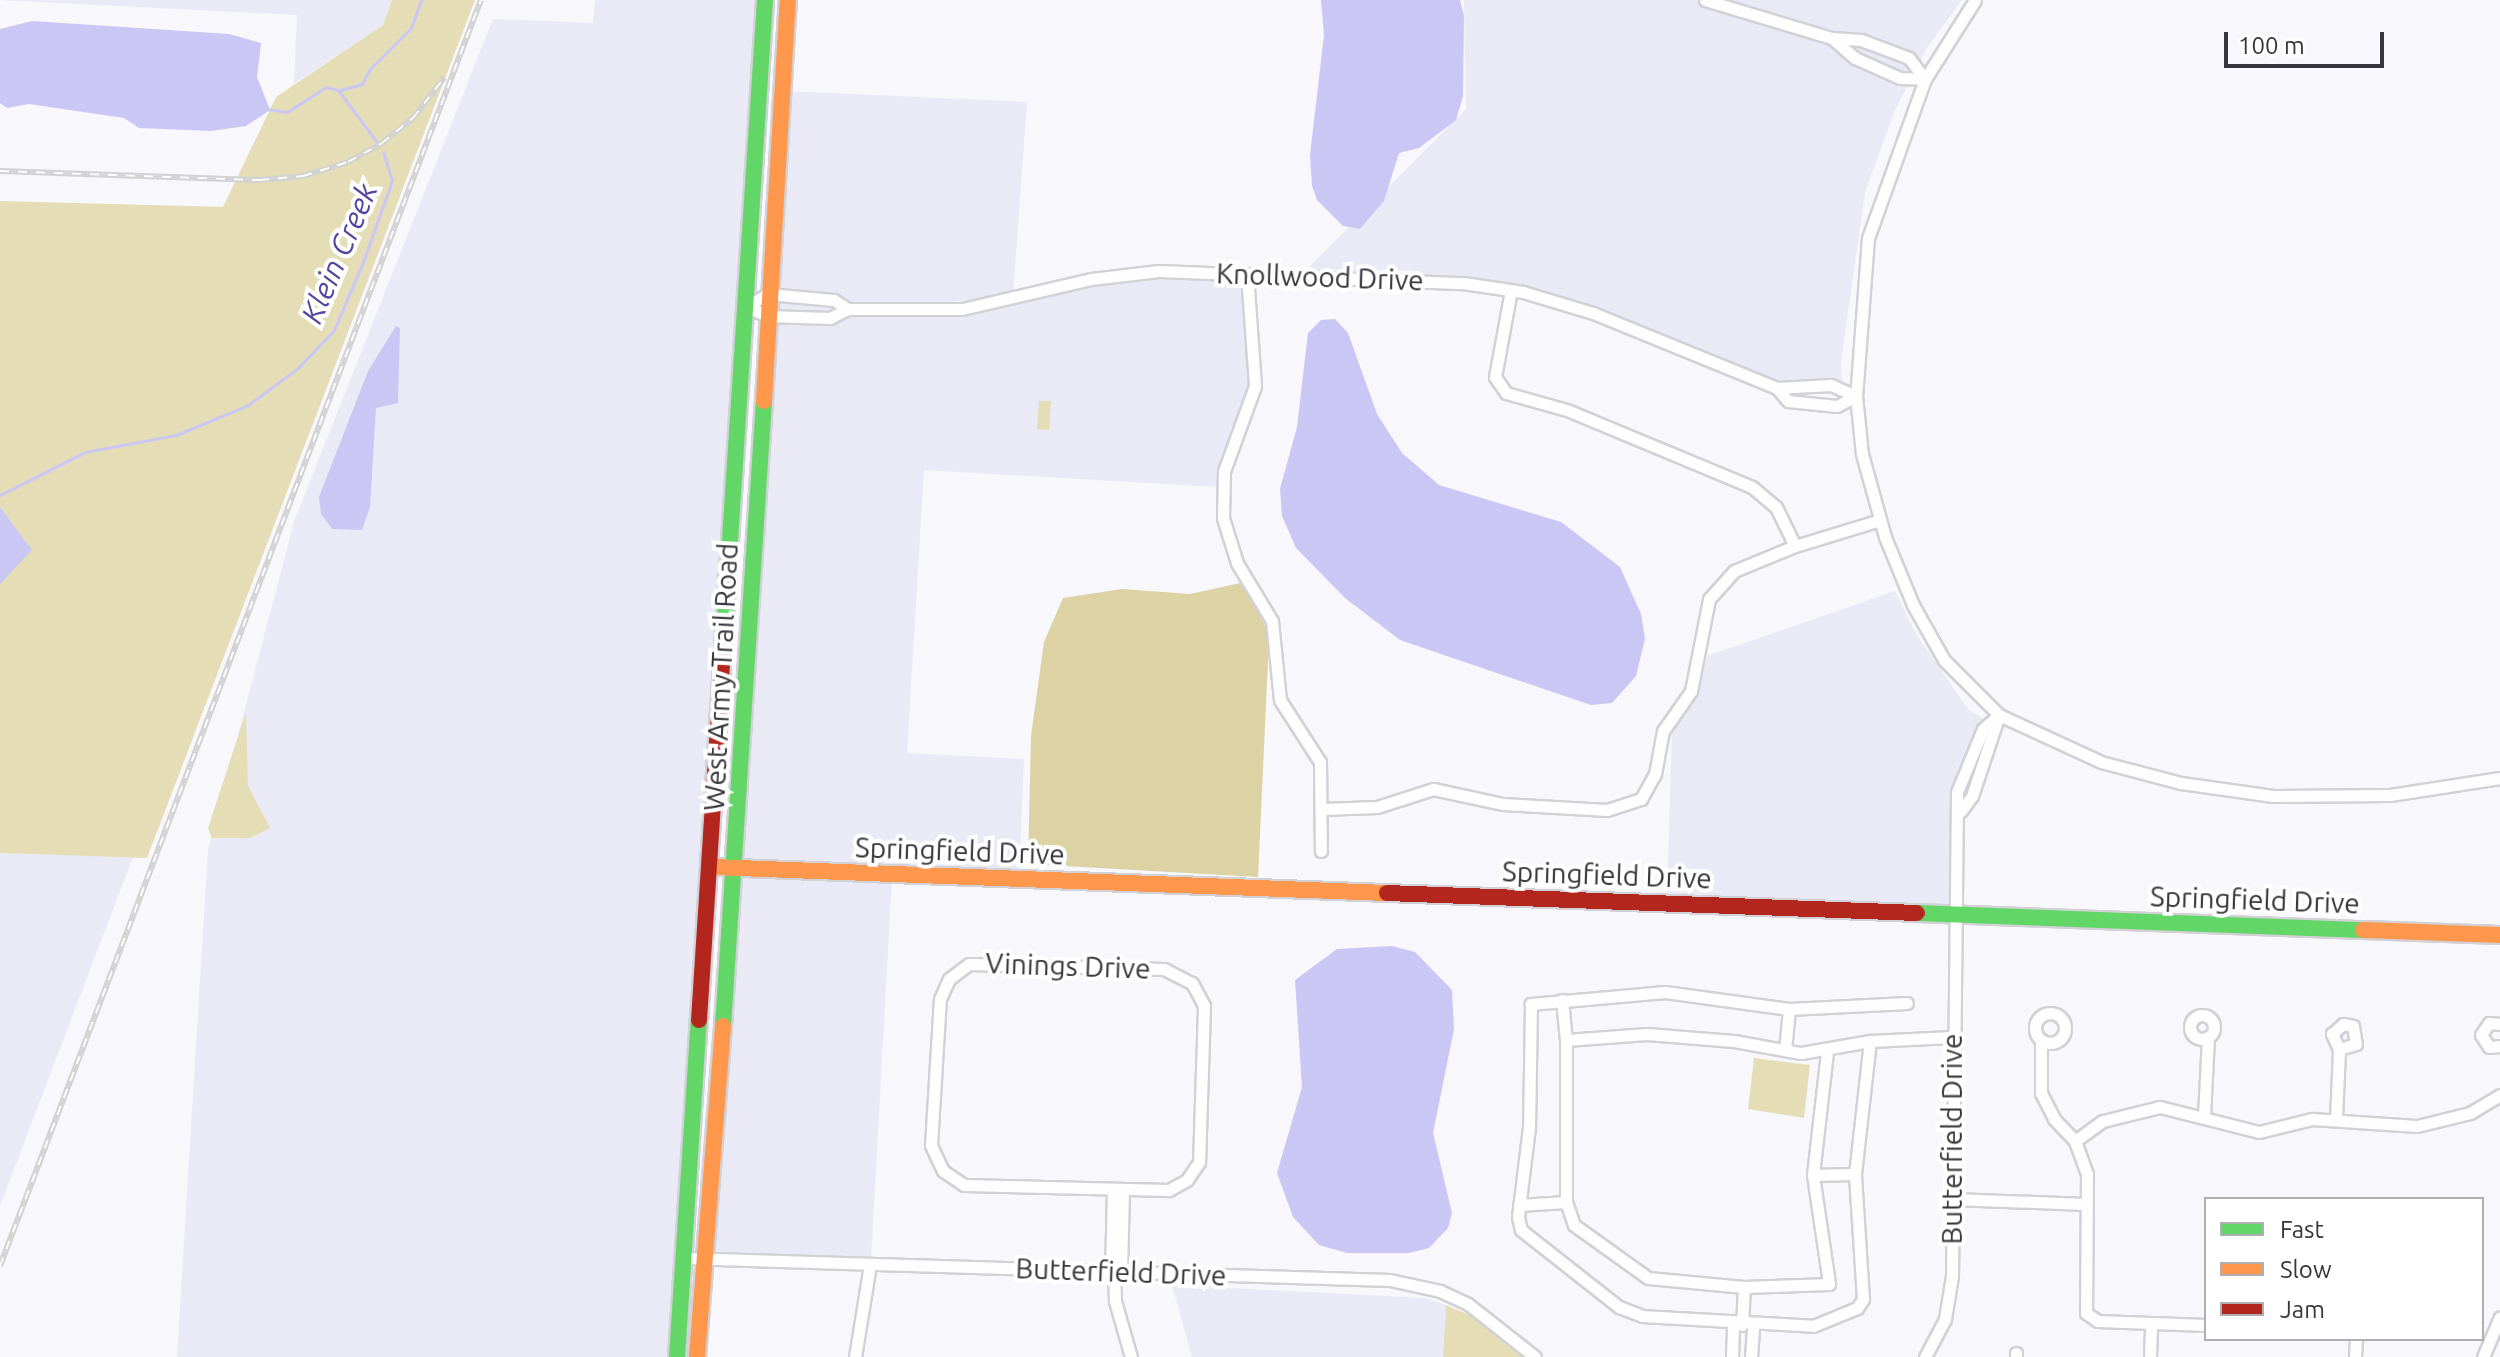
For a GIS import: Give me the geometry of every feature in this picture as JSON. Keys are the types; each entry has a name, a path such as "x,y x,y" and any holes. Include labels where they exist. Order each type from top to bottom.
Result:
{"main road":[{"name":"West Army Trail Road","path":"677,1357 712,867 765,0"},
{"name":"West Army Trail Road","path":"697,1357 736,869 768,294 788,0"},
{"name":"Springfield Drive","path":"712,867 2500,935"}],"street":[{"path":"1705,0 1832,38 1861,40 1909,58 1925,79"},
{"path":"1975,0 1925,79 1868,238 1856,396 1862,454 1880,520 1913,605 1944,660 1999,715 2101,762 2245,793 2390,795 2500,778"},
{"path":"1832,38 1855,58 1900,78 1925,79"},
{"name":"Knollwood Drive","path":"747,306 767,316 830,318 848,309 962,309 1122,274 1247,274 1448,282 1511,290 1593,313 1777,388 1831,385 1856,396"},
{"path":"1247,274 1255,386 1224,471 1223,518 1237,563 1272,621 1275,681 1289,717 1320,762 1321,851"},
{"path":"1511,290 1495,377 1502,391 1567,410 1752,487 1776,507 1795,546"},
{"path":"747,306 768,294"},
{"name":"Knollwood Drive","path":"768,294 834,300 848,309"},
{"name":"Knollwood Drive","path":"1777,388 1788,401 1813,405 1837,406 1856,396"},
{"path":"1322,809 1377,807 1433,789 1503,804 1607,810 1641,799 1655,774 1663,731 1691,691 1709,599 1734,571 1795,546 1880,520"},
{"name":"Butterfield Drive","path":"1925,1357 1949,1305 1954,915 1961,811 1972,796 1999,715"},
{"name":"Vinings Drive","path":"969,964 1164,969 1192,983 1204,1006 1199,1162 1187,1180 1169,1190 1118,1190 964,1185 943,1171 931,1145 940,999 949,979 969,964"},
{"path":"1870,1041 1855,1174 1863,1299 1857,1308 1813,1326 1743,1325 1642,1316 1619,1307 1521,1230 1519,1205 1529,1127 1527,1013 1531,1004 1665,992 1789,1009 1907,1003"},
{"path":"1562,1000 1566,1040 1566,1202 1574,1225 1648,1278 1744,1287 1829,1284 1813,1175 1827,1052"},
{"path":"1785,1050 1789,1009"},
{"path":"2500,1024 2489,1023 2481,1035 2489,1047 2500,1046"},
{"path":"1566,1040 1647,1034 1827,1052 1870,1041 1952,1037"},
{"path":"2204,1116 2208,1037"},
{"path":"2041,1040 2041,1093 2054,1119 2075,1141 2087,1174 2083,1302 2088,1315 2098,1321 2204,1325"},
{"path":"2336,1119 2339,1049"},
{"path":"2075,1141 2131,1111 2160,1107 2259,1132 2336,1119 2417,1126 2443,1123 2500,1095"},
{"path":"1813,1175 1855,1174"},
{"path":"1118,1190 1115,1272 1118,1317 1131,1357"},
{"path":"1952,1199 2086,1204"},
{"path":"1519,1205 1566,1202"},
{"name":"Butterfield Drive","path":"684,1258 1413,1284 1468,1304 1535,1357"},
{"path":"855,1357 870,1264"},
{"path":"1744,1287 1743,1325 1751,1357"},
{"path":"2483,1357 2500,1317"},
{"path":"2150,1357 2151,1323"},
{"path":"1732,1357 1743,1325"}],"shaded area":[{"path":"0,0 392,0 383,25 294,84 297,15"},
{"path":"392,0 475,0 147,858 0,853 0,201 223,207 276,97 383,25"},
{"path":"595,0 761,0 669,1357 177,1357 208,850 294,522 493,19 593,23"},
{"path":"1464,0 1962,0 1928,46 1895,110 1865,192 1841,362 1843,395 1797,392 1509,285 1304,272 1466,109"},
{"path":"785,91 1027,102 1013,295 936,304 935,314 992,309 1116,280 1242,280 1250,387 1218,487 924,470 907,753 1024,759 1019,875 740,864"},
{"path":"1039,401 1051,401 1049,430 1037,429"},
{"path":"1240,583 1261,614 1269,639 1258,877 1028,864 1031,736 1044,642 1063,598 1122,589 1190,594"},
{"path":"1895,591 1916,634 1968,709 1993,725 1957,810 1949,911 1667,900 1672,728 1699,690 1707,656"},
{"path":"246,712 248,786 270,828 250,838 212,838 208,828"},
{"path":"0,853 133,857 0,1206"},
{"path":"738,873 892,877 871,1259 708,1254"},
{"path":"1754,1058 1810,1065 1804,1118 1748,1109"},
{"path":"1172,1285 1425,1298 1446,1305 1443,1357 1192,1357"},
{"path":"1446,1305 1474,1317 1523,1357 1443,1357"}],"water":[{"path":"1321,0 1460,0 1464,16 1463,96 1456,120 1419,148 1399,153 1384,201 1360,229 1343,226 1317,200 1312,186 1310,155 1324,35"},
{"path":"32,21 229,34 261,43 257,77 270,110 246,126 211,131 139,128 124,118 29,104 7,108 0,103 0,29"},
{"path":"1335,319 1348,333 1377,414 1402,453 1439,485 1561,522 1620,567 1641,614 1645,639 1636,676 1612,703 1591,705 1400,640 1345,598 1296,548 1282,516 1280,489 1297,427 1308,333 1321,320"},
{"path":"396,326 400,328 398,403 376,408 370,507 362,530 332,529 321,514 319,497 368,371"},
{"path":"0,507 32,550 0,584"},
{"path":"1392,946 1415,952 1452,990 1454,1029 1433,1133 1452,1213 1448,1228 1429,1248 1409,1253 1347,1253 1319,1245 1293,1217 1277,1173 1302,1087 1295,980 1337,949"}],"waterway":[{"path":"340,90 362,84 369,70 411,28 421,0"},
{"name":"Klein Creek","path":"266,109 287,112 326,87 338,90 376,141"},
{"name":"Klein Creek","path":"0,495 85,452 176,435 248,405 298,368 334,330 363,262 392,181 383,152"}],"railway":[{"path":"0,1266 481,0"},
{"path":"0,171 260,180 303,176 348,162 382,143 413,118 444,78"}],"traffic: fast":[{"path":"723,648 765,0"},
{"path":"723,1026 764,401"},
{"path":"1917,913 2363,930"},
{"path":"677,1357 699,1020"}],"traffic: slow":[{"path":"764,401 788,0"},
{"path":"712,867 1387,893"},
{"path":"2363,930 2500,935"},
{"path":"697,1357 723,1026"}],"traffic: jam":[{"path":"699,1020 723,648"},
{"path":"1387,893 1917,913"}]}
